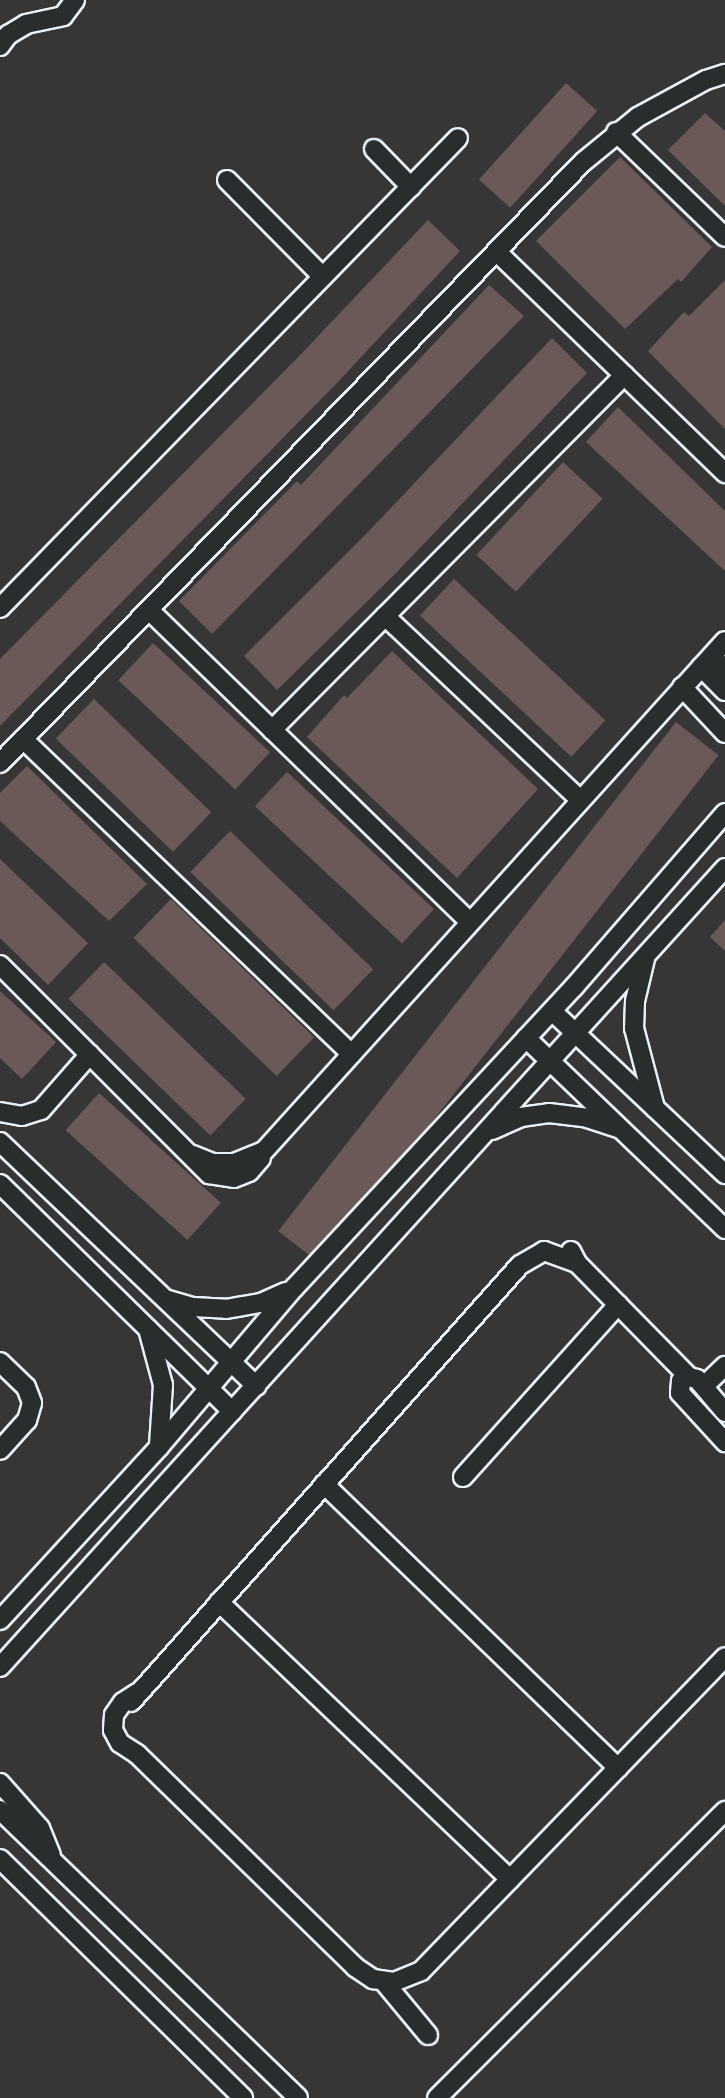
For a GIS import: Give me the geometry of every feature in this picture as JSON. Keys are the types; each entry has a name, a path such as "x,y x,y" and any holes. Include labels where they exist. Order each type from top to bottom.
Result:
{"street":[{"path":"0,46 9,34 26,24 63,16 75,0"},
{"path":"0,763 616,132 687,90 725,74"},
{"path":"616,132 725,237"},
{"path":"0,608 458,138"},
{"path":"374,149 411,187"},
{"path":"227,180 322,277"},
{"path":"497,252 725,473"},
{"path":"272,730 624,375"},
{"path":"149,610 470,922"},
{"path":"384,616 579,800"},
{"path":"0,965 193,1155 213,1162 234,1163 264,1151 725,641"},
{"path":"707,662 725,670"},
{"path":"707,662 725,691"},
{"path":"682,687 725,733"},
{"path":"24,739 351,1054"},
{"path":"0,1620 159,1447 294,1288 552,1011 725,813"},
{"path":"0,1667 725,868"},
{"path":"646,955 635,1001 634,1028 655,1108"},
{"path":"552,1011 725,1174"},
{"path":"526,1038 725,1229"},
{"path":"0,1112 22,1116 41,1110 90,1054"},
{"path":"483,1136 507,1122 549,1113 587,1118 624,1130"},
{"path":"0,1142 256,1386"},
{"path":"0,1184 232,1410"},
{"path":"428,2035 384,1982 355,1967 137,1754 123,1723 137,1693 520,1265 544,1251 577,1263 618,1305 711,1392"},
{"path":"161,1297 193,1307 226,1309 261,1303 294,1288"},
{"path":"463,1477 618,1305"},
{"path":"147,1325 163,1385 159,1447"},
{"path":"0,1362 26,1387 32,1403 27,1420 0,1450"},
{"path":"711,1392 725,1366"},
{"path":"711,1392 681,1380 680,1393 725,1442"},
{"path":"324,1484 618,1768"},
{"path":"219,1602 510,1879"},
{"path":"384,1982 404,1980 421,1971 725,1657"},
{"path":"0,1782 40,1828 52,1859"},
{"path":"0,1810 298,2098"},
{"path":"437,2098 725,1810"},
{"path":"0,1859 243,2098"}],"building":[{"path":"566,83 597,111 510,208 479,180"},
{"path":"705,113 725,131 725,206 668,150"},
{"path":"620,157 712,247 681,282 678,279 625,329 536,241"},
{"path":"428,220 460,251 337,383 0,726 0,659 304,351"},
{"path":"725,280 725,429 648,351 684,312 689,316"},
{"path":"489,285 524,316 212,634 179,601 297,481 301,485"},
{"path":"552,338 587,373 395,574 277,690 244,656 369,531"},
{"path":"618,407 725,511 725,571 586,442"},
{"path":"563,462 602,499 516,592 476,555"},
{"path":"454,579 605,720 571,757 420,616"},
{"path":"153,643 270,752 235,789 118,680"},
{"path":"392,651 538,789 457,878 307,737 344,695 347,698"},
{"path":"94,699 211,812 173,852 56,739"},
{"path":"676,722 719,755 321,1264 278,1231"},
{"path":"27,766 147,884 109,921 0,821 0,793"},
{"path":"287,772 434,909 402,943 255,806"},
{"path":"230,831 373,969 334,1010 190,872"},
{"path":"0,859 88,943 48,985 0,938"},
{"path":"171,899 314,1037 277,1076 133,938"},
{"path":"725,920 725,951 710,937"},
{"path":"104,962 246,1099 210,1136 69,999"},
{"path":"0,991 56,1042 22,1079 0,1058"},
{"path":"99,1093 221,1203 187,1240 66,1130"}]}
